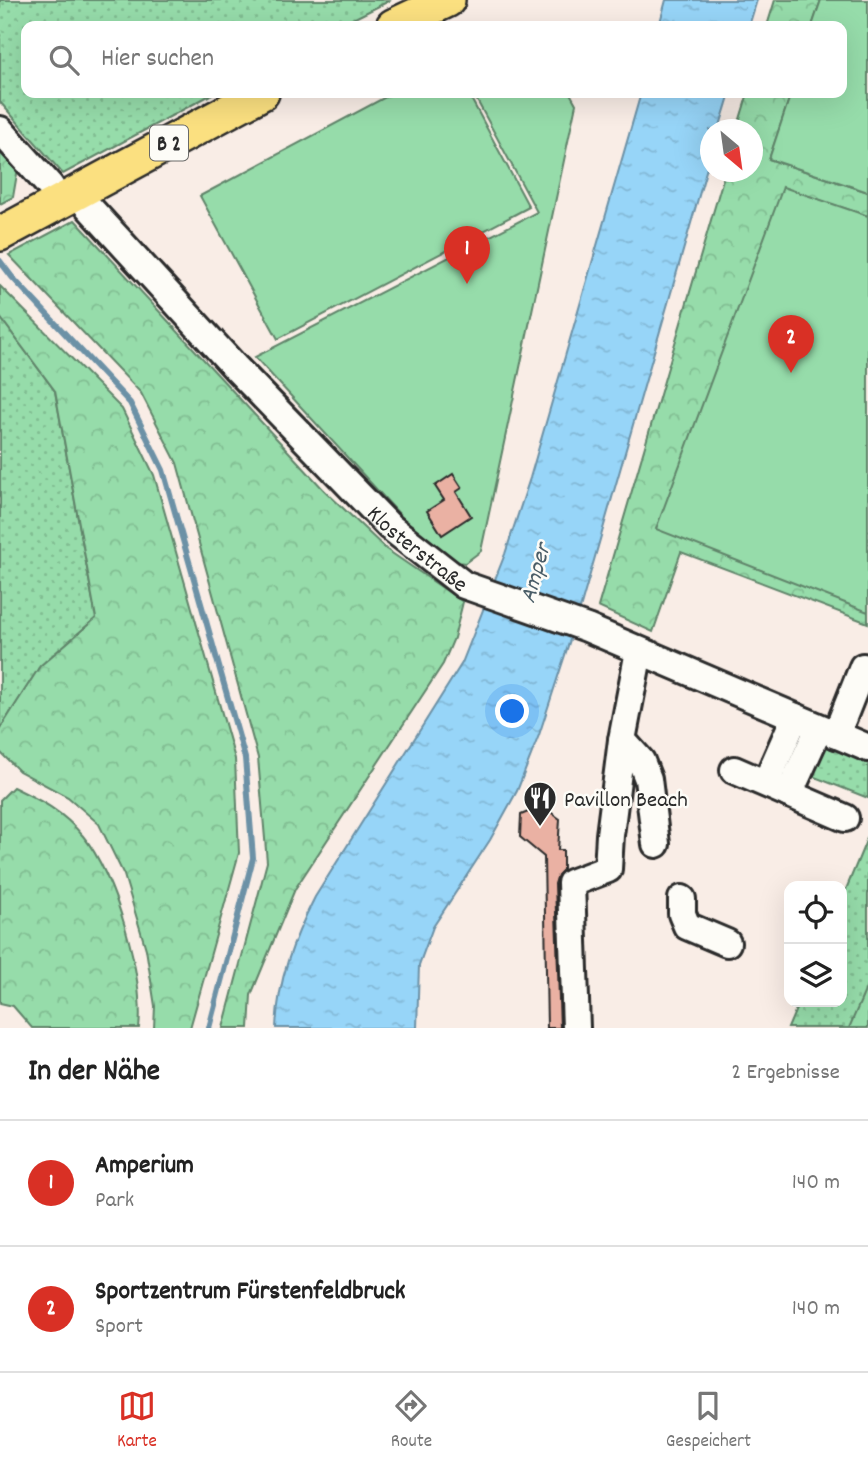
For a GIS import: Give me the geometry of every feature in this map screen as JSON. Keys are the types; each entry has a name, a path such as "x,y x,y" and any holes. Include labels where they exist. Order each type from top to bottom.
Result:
{"main road":[{"path":"404,21 448,0"},
{"name":"B 2","path":"10,229 253,98"}],"street":[{"name":"Klosterstraße","path":"0,130 50,186 67,196 390,527 464,585 575,625 868,748"},
{"path":"576,1028 571,883 608,869 622,740 639,651"},
{"path":"777,789 817,727 863,667"},
{"path":"622,740 641,761 648,779 656,844"},
{"path":"734,770 845,818"},
{"path":"682,900 682,914 687,926 727,943"}],"green space":[{"path":"0,0 391,0 349,21 21,21 21,98 205,98 63,174 0,102"},
{"path":"775,0 821,0 814,21 769,21"},
{"path":"821,0 868,0 868,192 769,159 789,98 847,98 847,21 814,21"},
{"path":"384,98 471,98 529,207 278,339 200,196"},
{"path":"476,98 573,98 576,104 481,551 465,563 457,562 425,542 255,357 537,212"},
{"path":"746,98 789,98 769,159 868,192 868,216 783,188 868,612 868,623 681,552 653,632 598,607 722,182 763,182 763,119 740,119"},
{"path":"0,149 18,168 13,197 0,204"},
{"path":"783,187 868,216 868,612 656,529"},
{"path":"75,220 324,490 386,549 463,602 454,638 443,664 295,889 251,995 249,1028 223,1028 267,862 258,758 177,463 141,393 9,255"},
{"path":"0,286 122,409 154,475 235,759 239,853 190,1028 154,1028 155,1006 146,949 124,875 99,824 68,797 19,771 0,752 0,729 40,666 96,618 55,391 0,317"},
{"path":"0,317 55,391 96,618 40,667 0,729"},
{"path":"823,743 868,761 868,798 812,776"},
{"path":"13,787 59,813 75,827 95,853 116,900 132,955 140,1007 139,1028 32,1028 13,1006 0,1003 0,800"},
{"path":"868,836 868,1028 788,1028 797,1007 847,1007 847,887"},
{"path":"868,984 868,1028 849,1028"}],"water":[{"path":"666,0 757,0 751,21 660,21"},
{"path":"640,98 728,98 722,119 700,119 700,182 703,182 580,609 539,735 517,791 490,840 433,927 419,965 417,1028 276,1028 283,977 307,913 462,663 505,554 530,478"}],"building":[{"path":"453,474 462,488 456,492 471,516 442,535 427,511 444,500 435,486"},
{"path":"542,806 560,819 558,850 563,850 563,870 555,884 560,1028 547,1028 544,857 520,837 521,815"}],"waterway":[{"name":"Amper","path":"0,261 130,403 163,470 245,758 253,858 209,1028"}],"place":[{"name":"Amperium","path":"467,284"},
{"name":"Sportzentrum Fürstenfeldbruck","path":"791,373"},
{"name":"Pavillon Beach","path":"540,828"}]}
